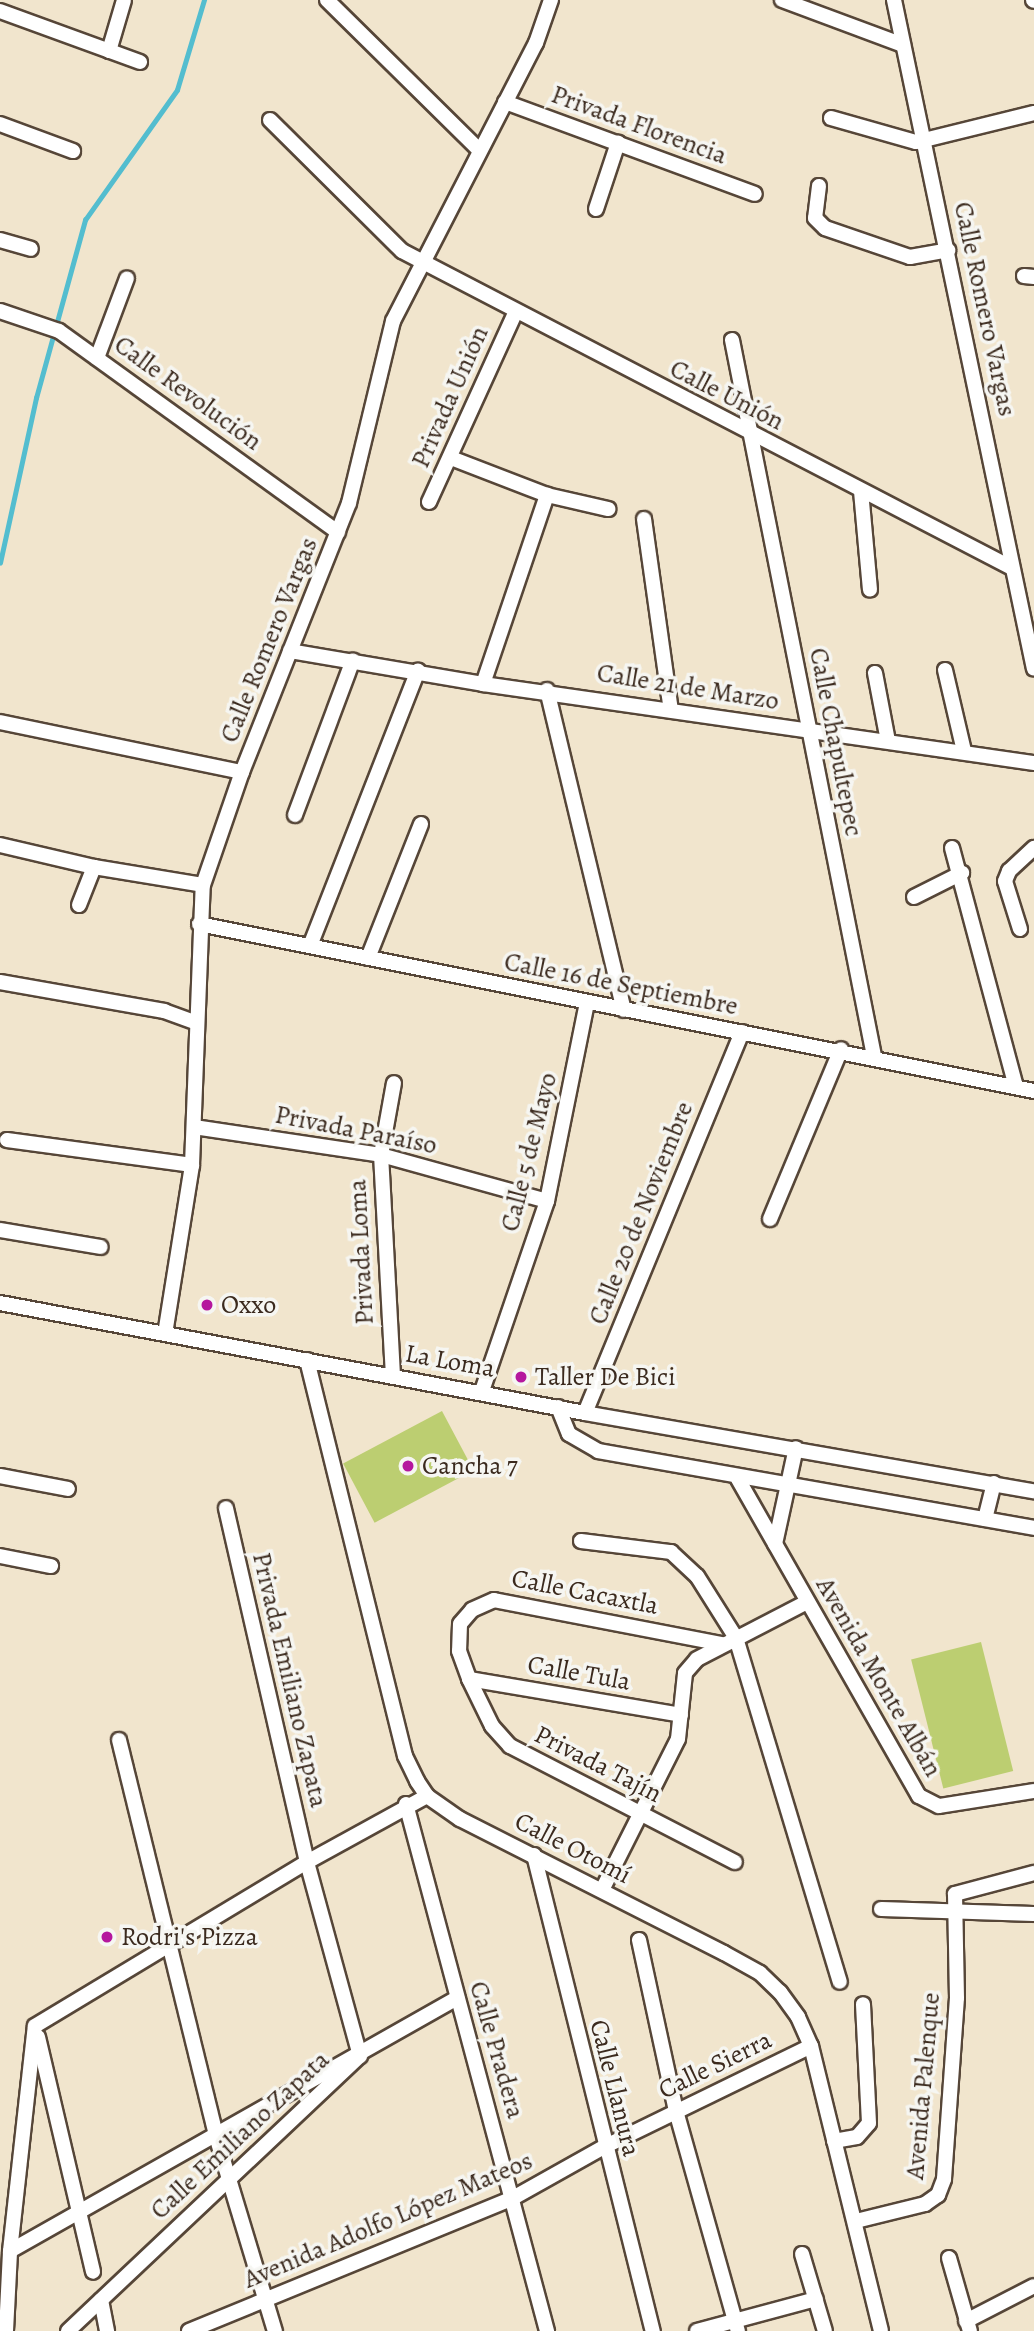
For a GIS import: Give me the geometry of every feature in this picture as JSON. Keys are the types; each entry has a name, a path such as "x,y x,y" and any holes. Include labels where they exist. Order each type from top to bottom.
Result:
{"street":[{"path":"109,51 124,0"},
{"path":"327,0 479,150"},
{"name":"Calle Romero Vargas","path":"165,1334 192,1165 199,924 204,885 242,772 338,532 393,321 505,102 551,0"},
{"path":"782,0 904,45"},
{"name":"Calle Romero Vargas","path":"894,0 1034,669"},
{"path":"0,11 140,62"},
{"name":"Privada Florencia","path":"505,102 755,194"},
{"path":"831,118 906,140 925,139 1034,113"},
{"name":"Calle Unión","path":"270,120 391,243 515,313 1012,568"},
{"path":"0,124 73,151"},
{"path":"596,209 618,143"},
{"path":"819,186 815,218 825,228 910,257 948,250"},
{"path":"0,240 31,249"},
{"path":"97,358 127,278"},
{"name":"Calle Revolución","path":"0,311 59,331 338,532"},
{"name":"Privada Unión","path":"429,502 515,313"},
{"name":"Calle Chapultepec","path":"732,340 754,437 807,730 874,1056"},
{"path":"451,458 547,495 608,509"},
{"path":"861,491 870,590"},
{"path":"483,684 547,495"},
{"path":"644,519 671,710"},
{"name":"Calle 21 de Marzo","path":"290,651 418,670 483,684 547,690 1034,763"},
{"path":"295,815 353,660"},
{"path":"310,946 418,670"},
{"path":"945,670 964,751"},
{"path":"874,673 888,741"},
{"path":"547,690 624,1010"},
{"path":"0,722 242,772"},
{"path":"368,958 421,824"},
{"path":"0,845 94,867 204,885"},
{"path":"952,848 962,873 1016,1087"},
{"path":"1020,929 1005,881 1034,848"},
{"path":"79,905 94,867"},
{"path":"914,897 962,873"},
{"name":"Calle 16 de Septiembre","path":"199,924 624,1010 841,1049 1034,1091"},
{"path":"0,982 185,1015 195,1022"},
{"name":"Calle 5 de Mayo","path":"482,1391 547,1201 587,1002"},
{"name":"Calle 20 de Noviembre","path":"585,1413 742,1032"},
{"path":"770,1219 841,1049"},
{"name":"Privada Loma","path":"393,1377 381,1155 394,1083"},
{"name":"Privada Paraíso","path":"194,1127 381,1155 547,1201"},
{"path":"7,1140 192,1165"},
{"path":"0,1230 101,1247"},
{"name":"La Loma","path":"0,1303 393,1377 482,1391 585,1413 1034,1491"},
{"name":"Calle Otomí","path":"307,1360 405,1756 427,1796 460,1819 760,1973 798,2017 811,2046 881,2331"},
{"path":"558,1407 569,1434 598,1451 738,1479 1034,1528"},
{"path":"775,1544 790,1487 796,1448"},
{"path":"0,1476 68,1489"},
{"name":"Avenida Monte Albán","path":"738,1479 919,1796 939,1806 1034,1791"},
{"path":"985,1519 995,1483"},
{"name":"Privada Emiliano Zapata","path":"226,1508 307,1862"},
{"path":"582,1541 671,1552 698,1576 729,1641 840,1982"},
{"path":"0,1556 51,1566"},
{"name":"Calle Cacaxtla","path":"469,1679 459,1651 460,1624 472,1610 494,1600 729,1641"},
{"path":"602,1890 638,1812 678,1739 681,1691 696,1659 807,1602"},
{"name":"Calle Tula","path":"469,1679 681,1715"},
{"name":"Privada Tajín","path":"469,1679 492,1726 510,1746 734,1861"},
{"path":"119,1740 216,2136 275,2331"},
{"path":"35,2026 307,1862 406,1804 427,1796"},
{"name":"Calle Pradera","path":"406,1804 547,2331"},
{"name":"Calle Llanura","path":"534,1855 604,2147 653,2331"},
{"name":"Calle Emiliano Zapata","path":"68,2331 360,2056 307,1862"},
{"name":"Avenida Palenque","path":"856,2221 925,2204 938,2195 944,2179 957,1998 956,1894 1034,1873"},
{"path":"881,1909 1034,1914"},
{"path":"639,1940 676,2111 737,2326"},
{"path":"10,2251 360,2056 457,1998"},
{"path":"834,2141 857,2137 869,2123 863,2004"},
{"path":"35,2026 93,2273"},
{"path":"6,2331 10,2251 35,2026"},
{"name":"Calle Sierra","path":"604,2147 811,2046"},
{"name":"Avenida Adolfo López Mateos","path":"189,2331 513,2198 604,2147"},
{"path":"803,2254 825,2331"},
{"path":"949,2258 968,2326 1034,2286"},
{"path":"697,2331 737,2326 816,2299"},
{"path":"101,2301 107,2331"}],"green space":[{"name":"Cancha 7","path":"442,1411 473,1470 375,1523 343,1464"},
{"path":"981,1642 1013,1771 943,1788 911,1659"}],"waterway":[{"path":"0,563 36,398 85,220 177,90 204,0"}],"place":[{"name":"Oxxo","path":"207,1305"},
{"name":"Taller De Bici","path":"521,1377"},
{"name":"Cancha 7","path":"408,1466"},
{"name":"Rodri's Pizza","path":"107,1937"}]}
